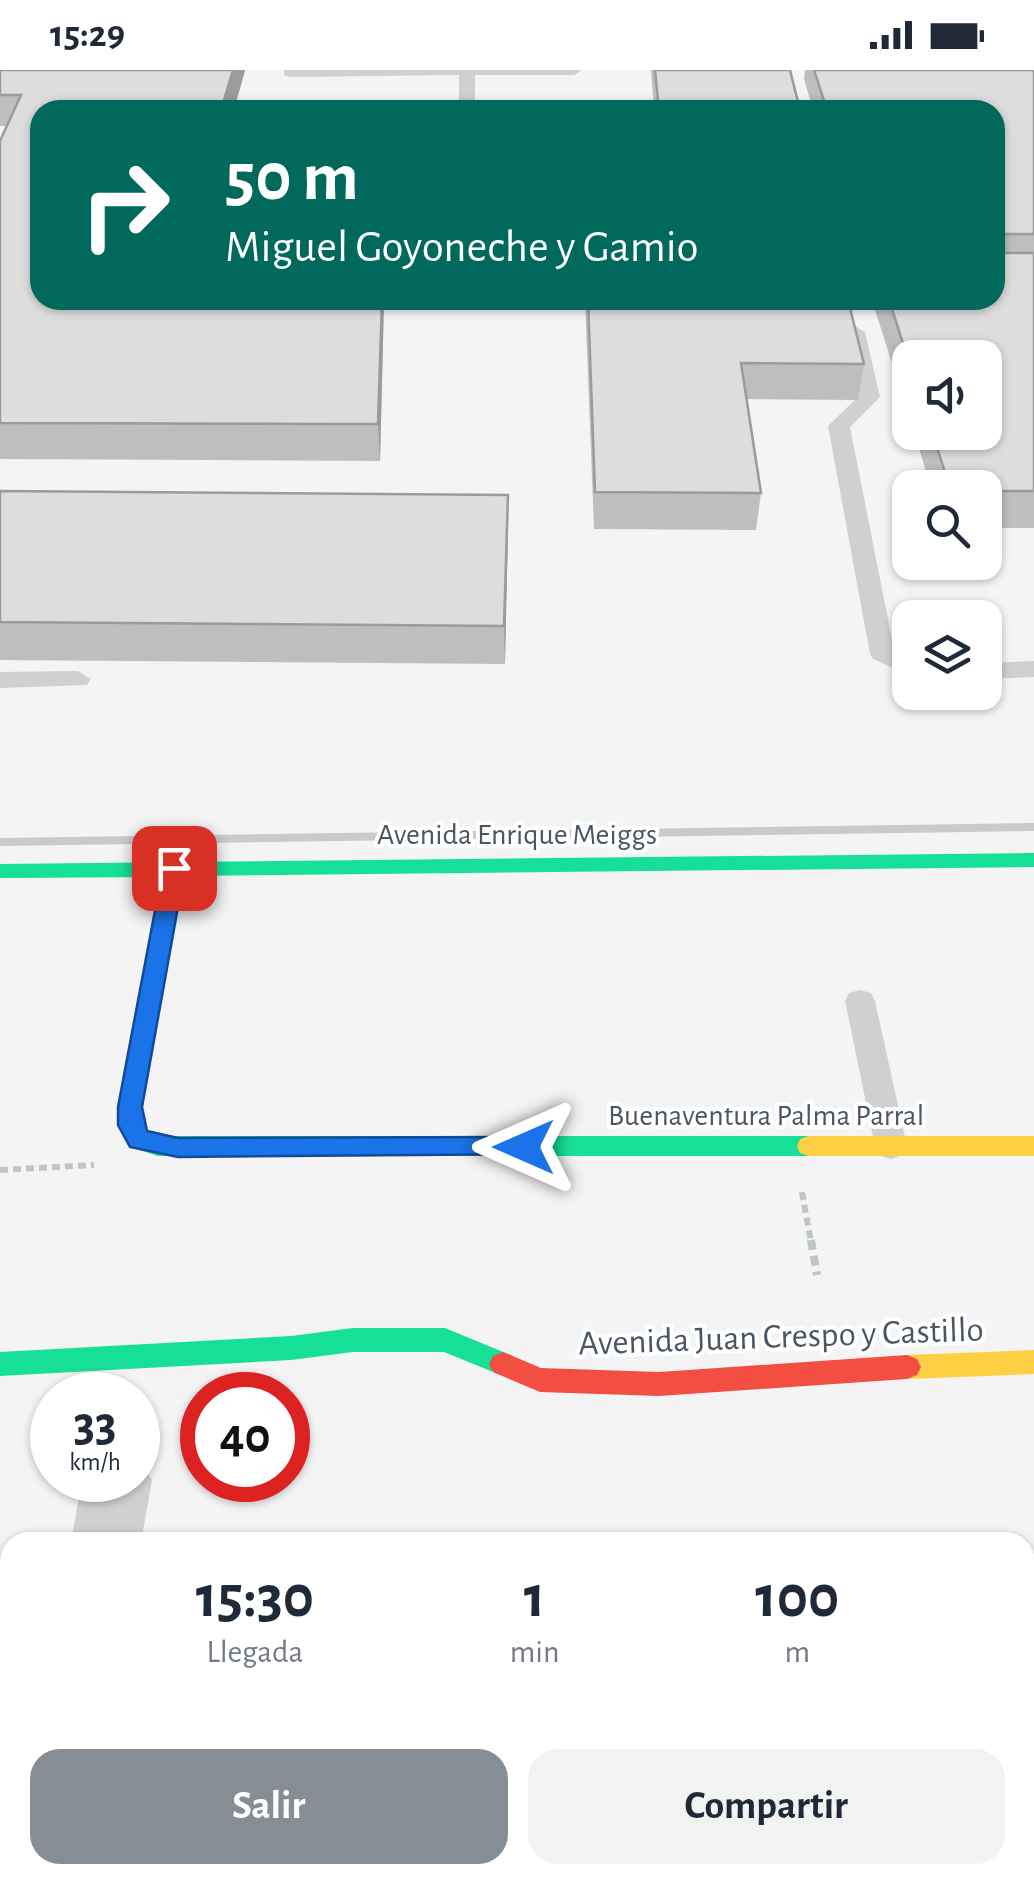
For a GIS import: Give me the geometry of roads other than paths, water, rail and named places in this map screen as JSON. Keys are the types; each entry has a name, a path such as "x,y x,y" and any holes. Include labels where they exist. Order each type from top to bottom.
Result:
{"street":[{"name":"Avenida Enrique Meiggs","path":"0,871 1034,860"},
{"name":"Buenaventura Palma Parral","path":"174,868 130,1107 130,1125 139,1140 178,1148 1034,1146"},
{"name":"Avenida Juan Crespo y Castillo","path":"158,1372 353,1340 445,1340 540,1380 659,1384 979,1362 1034,1362"},
{"name":"Avenida Juan Crespo y Castillo","path":"0,1364 91,1372"},
{"path":"108,1532 113,1502"}],"lane":[{"path":"467,70 468,100"},
{"path":"290,72 574,70"},
{"path":"850,310 870,397 839,426 882,654 892,659"},
{"path":"1002,670 1034,669"},
{"path":"0,680 78,679"},
{"path":"860,1001 891,1146"}],"railway":[{"path":"0,842 1034,827"}]}
